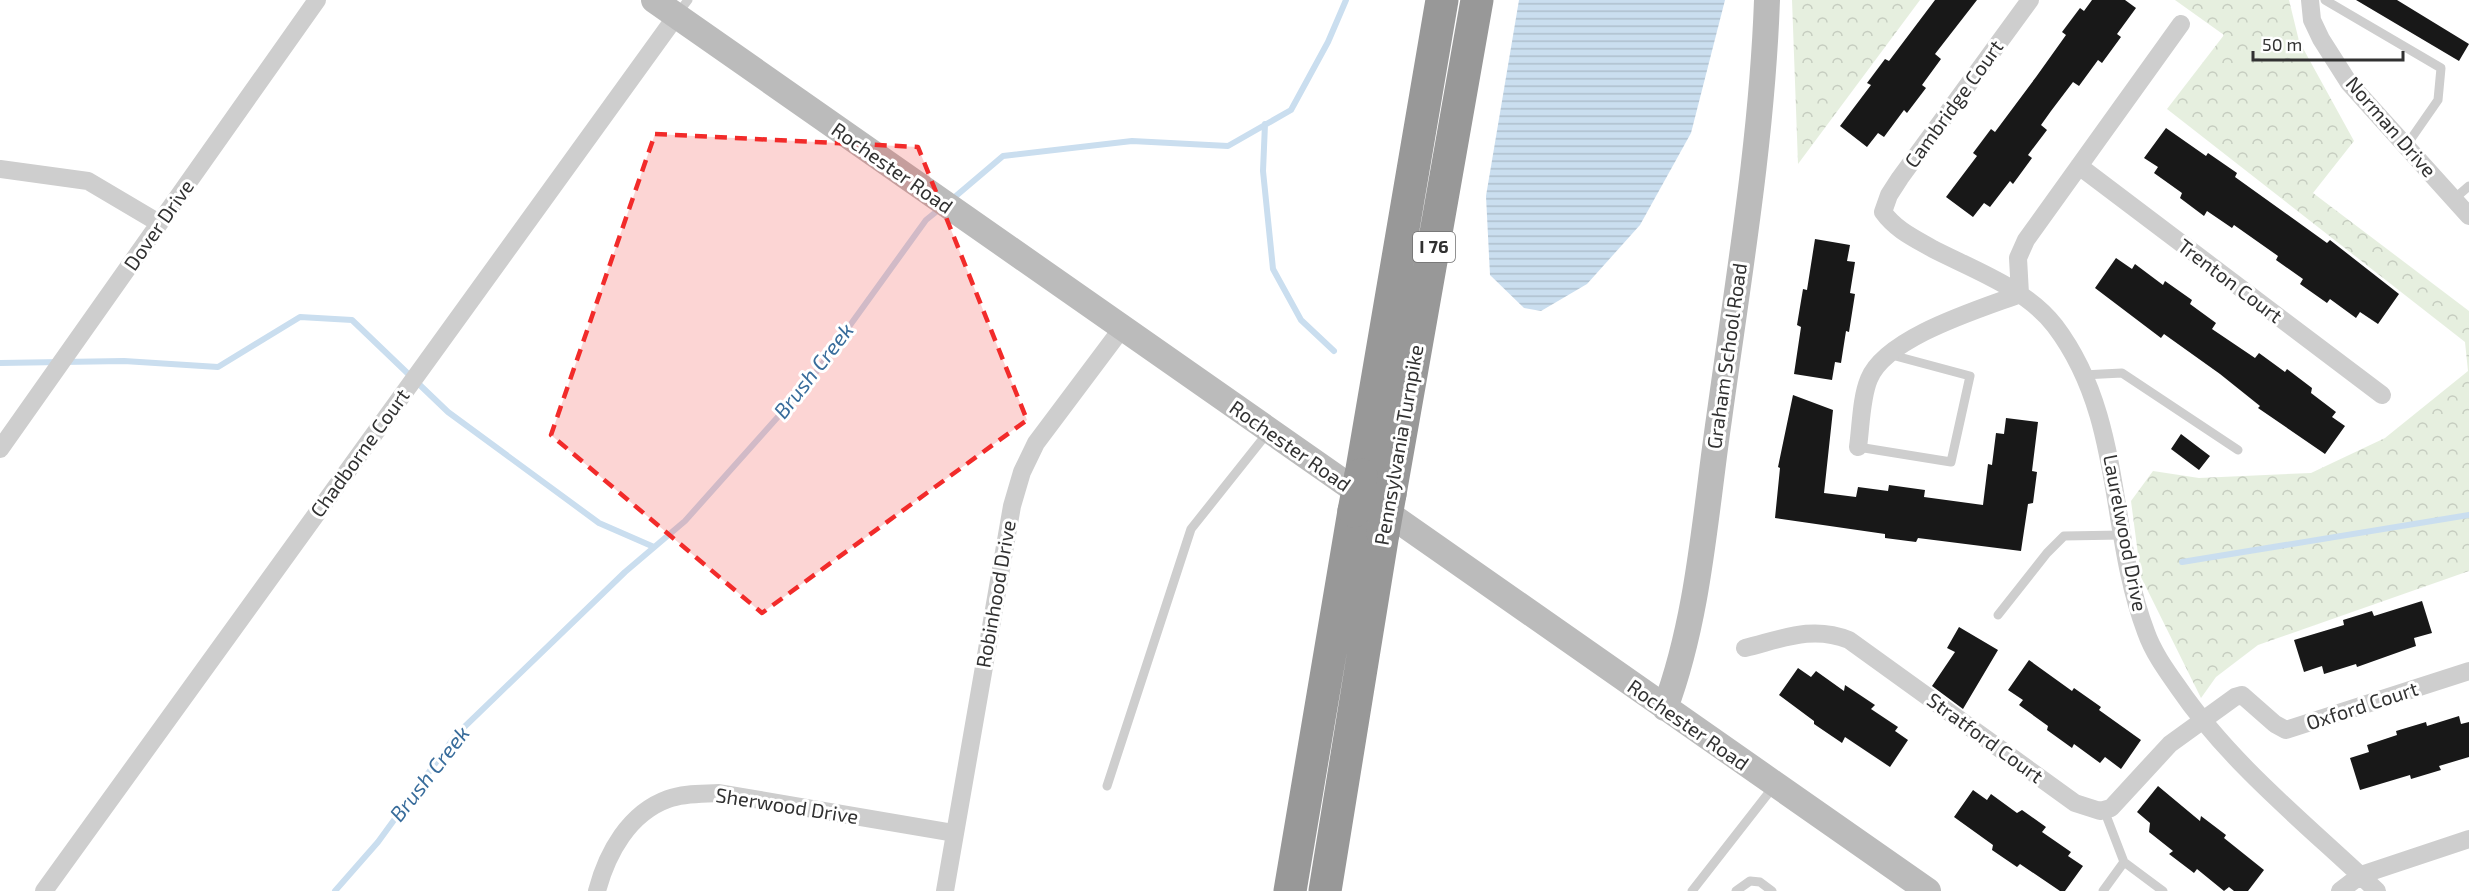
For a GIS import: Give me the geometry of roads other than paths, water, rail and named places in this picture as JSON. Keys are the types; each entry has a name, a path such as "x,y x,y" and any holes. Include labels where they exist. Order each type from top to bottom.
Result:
{"highway":[{"name":"Pennsylvania Turnpike","path":"1290,891 1442,0"},
{"name":"Pennsylvania Turnpike","path":"1324,891 1383,534 1476,0"}],"street":[{"name":"Dover Drive","path":"0,449 317,0"},
{"name":"Rochester Road","path":"654,0 682,8 924,191 1123,327 1774,786 1928,891"},
{"name":"Graham School Road","path":"1665,708 1681,667 1695,590 1759,125 1767,0"},
{"name":"Cambridge Court","path":"1883,212 1889,195 1900,178 2030,0"},
{"name":"Norman Drive","path":"2310,0 2312,20 2349,84 2469,216"},
{"name":"Chadborne Court","path":"44,891 682,8"},
{"path":"1858,447 1868,380 1878,364 1888,354 1944,322 2020,294 2018,258 2026,240 2181,24"},
{"name":"Trenton Court","path":"2079,166 2382,395"},
{"path":"0,169 88,181 159,223"},
{"name":"Laurelwood Drive","path":"1883,212 1904,233 2020,294 2055,325 2083,375 2107,445 2134,600 2147,635 2164,666 2202,722 2253,775 2377,891"},
{"name":"Robinhood Drive","path":"945,891 1012,506 1022,472 1036,443 1123,327"},
{"name":"Stratford Court","path":"1745,648 1814,632 1830,632 1849,640 2075,803 2087,809 2104,810"},
{"name":"Oxford Court","path":"2202,722 2235,697 2242,695 2275,724 2286,730 2469,671"},
{"path":"2104,810 2110,808 2170,744 2202,722"},
{"name":"Sherwood Drive","path":"597,891 613,849 629,826 649,809 669,799 719,793 954,833"},
{"path":"2340,891 2361,875 2469,839"}],"lane":[{"path":"2325,0 2441,68 2438,100 2406,146"},
{"path":"2454,200 2469,186"},
{"path":"1858,447 1951,462 1970,376 1888,354"},
{"path":"2083,375 2122,373 2238,450"},
{"path":"1107,786 1191,529 1269,431"},
{"path":"1998,615 2047,553 2064,536 2122,534"},
{"path":"1692,891 1774,786"},
{"path":"2104,810 2124,862 2163,891"},
{"path":"2103,891 2124,862"},
{"path":"1736,891 1750,881 1760,882 1772,891"}],"water":[{"path":"1519,0 1725,0 1691,133 1640,225 1587,284 1541,311 1524,308 1490,275 1486,196"}],"waterway":[{"name":"Brush Creek","path":"950,201 1003,156 1132,141 1228,146 1291,110 1328,42 1346,0"},
{"path":"1265,124 1263,171 1273,269 1301,320 1334,351"},
{"name":"Brush Creek","path":"335,891 378,842 456,735 625,572 685,521 809,382 926,220 942,207"},
{"path":"0,363 124,361 218,367 300,317 352,320 448,412 599,523 654,547"},
{"path":"2182,562 2469,515"}]}
